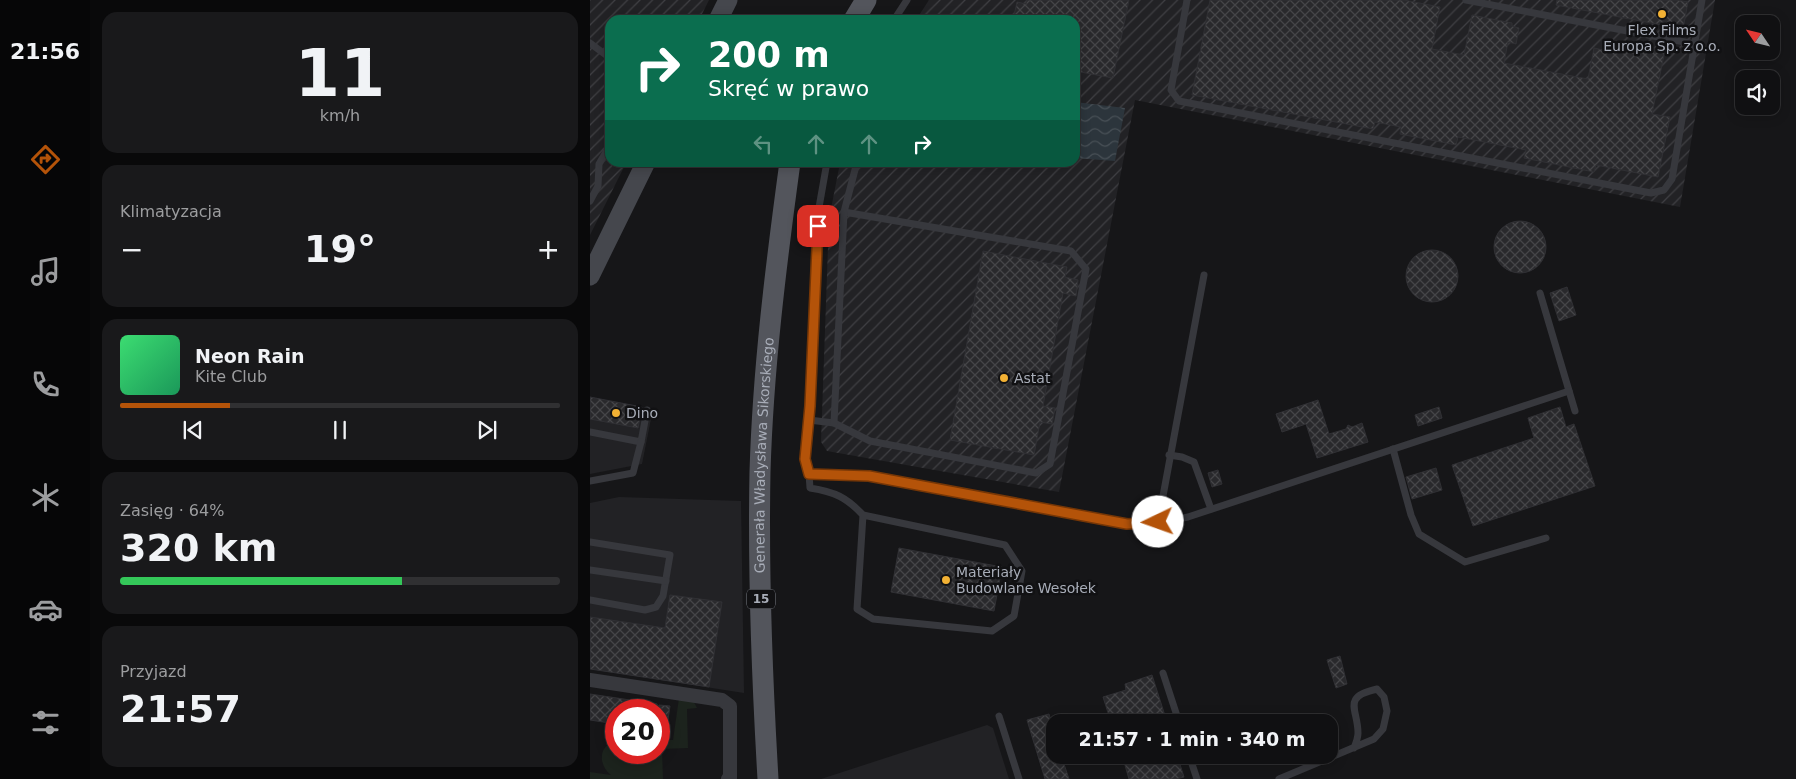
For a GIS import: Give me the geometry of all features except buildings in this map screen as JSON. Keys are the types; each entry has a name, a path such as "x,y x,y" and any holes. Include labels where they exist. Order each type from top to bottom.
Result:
{"main road":[{"path":"857,15 866,0"},
{"name":"Generała Władysława Sikorskiego","path":"768,779 760,582 760,472 776,271 789,167"}],"street":[{"path":"720,15 728,0"},
{"path":"590,276 644,167"},
{"path":"590,680 722,700 730,706 730,778 728,779"}],"lane":[{"path":"897,15 907,0"},
{"path":"1187,0 1170,90 1179,101 1651,193 1664,190 1672,179 1702,0"},
{"path":"1466,0 1695,44"},
{"path":"590,43 605,54"},
{"path":"590,201 598,186 599,164 605,152"},
{"path":"826,167 818,213 809,420 805,459 810,488 826,491 850,501 863,515 1005,545 1022,571 1014,616 992,631 873,619 858,608 863,515"},
{"path":"834,423 844,212 856,167"},
{"path":"809,420 834,423 870,442 1036,473 1050,464 1086,269 1071,251 844,212"},
{"path":"1158,522 1204,275"},
{"path":"1540,293 1575,411"},
{"path":"809,474 869,476 1127,524 1158,522 1188,517 1570,391"},
{"path":"590,481 633,473 647,410"},
{"path":"590,432 641,442"},
{"path":"1393,449 1411,516 1419,534 1465,562 1546,538"},
{"path":"1170,455 1194,462 1211,509"},
{"path":"590,542 670,555 663,596 656,607 645,610 590,600"},
{"path":"590,570 666,581"},
{"path":"1163,673 1176,714"},
{"path":"1279,779 1354,748 1374,739 1383,729 1387,711 1384,698 1377,689 1366,691 1358,696 1354,704 1358,735 1354,748"},
{"path":"999,716 1019,779"},
{"path":"1192,764 1197,779"}],"shaded area":[{"path":"590,0 709,0 702,15 605,15 605,167 624,167 590,235"},
{"path":"929,0 1715,0 1680,207 1135,100 1059,492 827,451 821,442 829,219 839,167 1080,167 1080,15 919,15"},
{"path":"590,397 653,409 642,464 590,474"},
{"path":"619,497 741,501 744,693 590,669 590,503"},
{"path":"679,698 694,702 697,708 687,709 688,748 670,749 670,740 673,740"},
{"path":"987,725 993,728 1009,779 821,779"},
{"path":"605,748 605,764 662,764 663,779 590,779 590,772 611,775 602,761"}],"water":[{"path":"1080,103 1125,108 1115,161 1080,158"}],"place":[{"name":"Flex Films Europa Sp. z o.o.","path":"1662,14"},
{"name":"Astat","path":"1004,378"},
{"name":"Dino","path":"616,413"},
{"name":"Materiały Budowlane Wesołek","path":"946,580"}],"route":[{"path":"818,226 809,430 805,459 809,474 869,476 1127,524 1158,522"}]}
